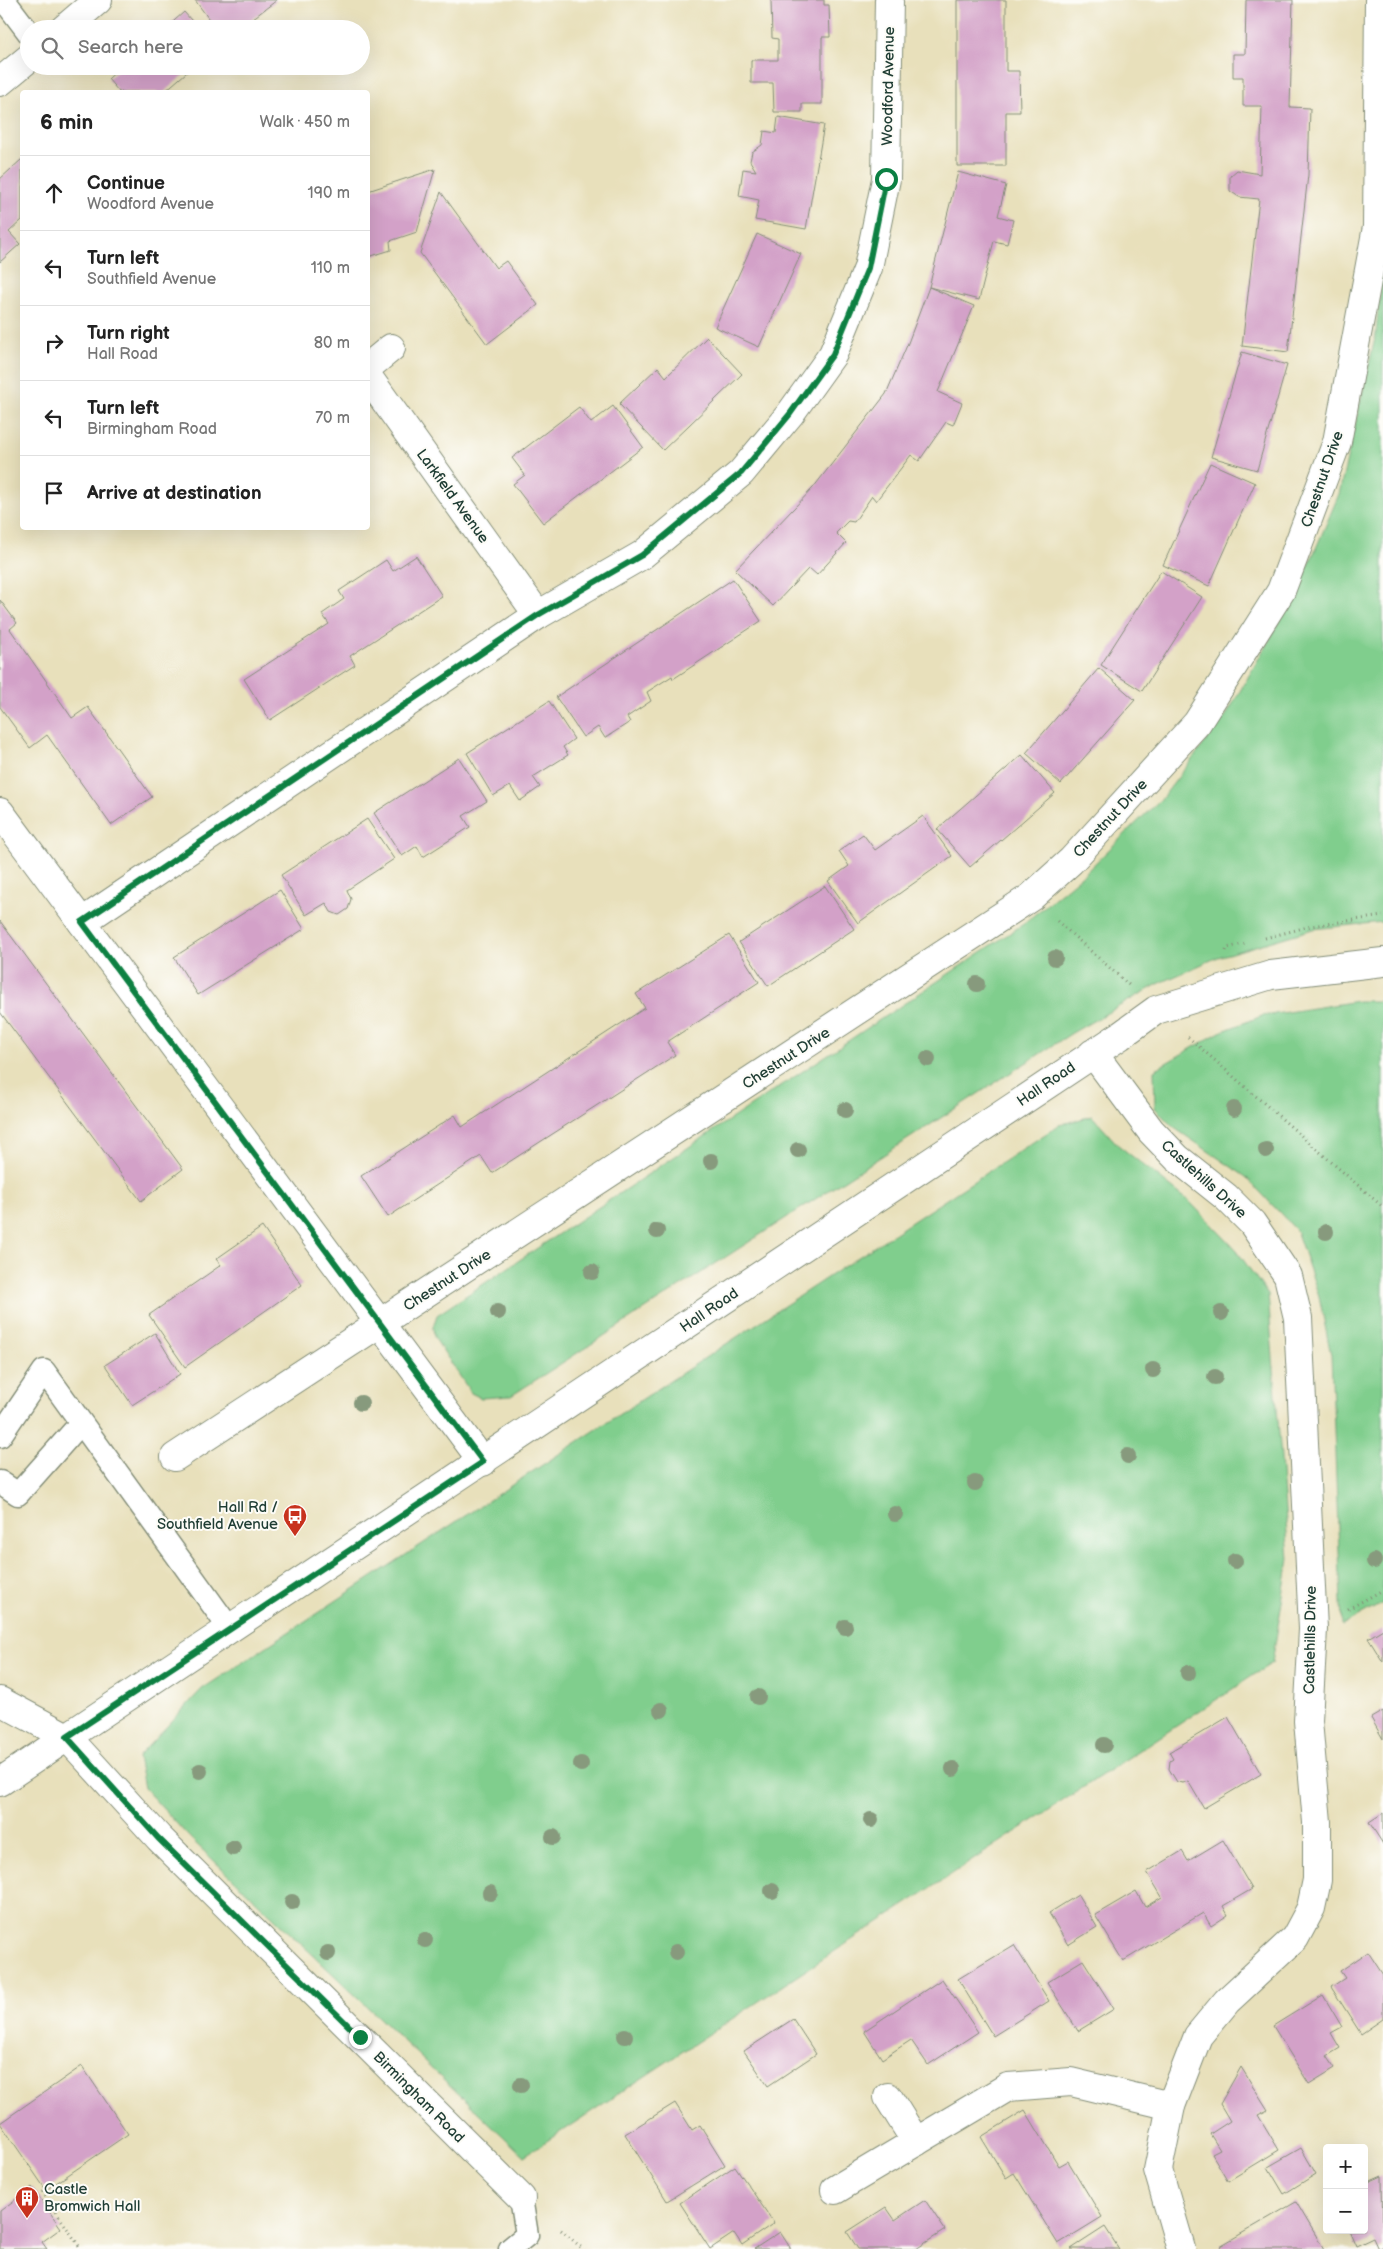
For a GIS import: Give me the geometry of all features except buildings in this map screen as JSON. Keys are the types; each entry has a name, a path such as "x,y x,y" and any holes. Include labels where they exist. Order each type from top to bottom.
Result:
{"street":[{"path":"75,20 98,0"},
{"name":"Woodford Avenue","path":"82,922 538,615 642,555 741,473 790,414 833,354 868,268 886,179 889,0"},
{"name":"Chestnut Drive","path":"174,1457 1031,897 1071,861 1197,723 1281,591 1337,442 1377,228 1379,0"},
{"path":"0,82 20,65"},
{"path":"370,365 391,348"},
{"name":"Larkfield Avenue","path":"370,380 538,615"},
{"path":"0,812 483,1462"},
{"name":"Hall Road","path":"0,1782 483,1462 1156,1010 1271,975 1383,962"},
{"name":"Castlehills Drive","path":"1093,1053 1151,1131 1177,1158 1226,1196 1252,1223 1288,1276 1298,1318 1313,1629 1308,1721 1317,1822 1317,1880 1311,1908 1295,1938 1227,2001 1198,2036 1171,2106 1158,2170 1181,2249"},
{"name":"Birmingham Road","path":"0,1701 67,1737 158,1838 521,2198"},
{"path":"835,2190 1008,2087 1071,2082 1171,2106"},
{"path":"888,2097 916,2142"}],"lane":[{"path":"4,0 20,22"},
{"path":"0,1436 44,1371 80,1424 230,1630"},
{"path":"0,1482 18,1494 80,1424"},
{"name":"Birmingham Road","path":"510,2249 527,2235 521,2198"}],"path":[{"path":"1031,897 1156,1010 1383,1207"},
{"path":"42,2191 81,2249"}],"green space":[{"path":"1383,256 1383,922 1313,929 1218,957 1158,984 1072,1033 511,1396 481,1398 471,1393 434,1337 433,1327 437,1315 1022,925 1085,873 1163,797 1227,714 1300,586 1339,494 1376,334"},
{"path":"1358,1001 1383,1001 1383,1603 1342,1626 1331,1355 1319,1296 1296,1230 1246,1177 1173,1127 1155,1108 1154,1070 1220,1032 1262,1016"},
{"path":"1092,1116 1118,1145 1190,1202 1237,1251 1268,1295 1289,1559 1272,1663 524,2156 189,1837 144,1788 138,1757 202,1689 1059,1125"}],"place":[{"name":"Hall Rd / Southfield Avenue","path":"295,1537"},
{"name":"Castle Bromwich Hall","path":"27,2219"}],"route":[{"path":"360,2037 158,1838 67,1737 483,1462 82,922 538,615 642,555 741,473 790,414 833,354 868,268 886,179"}]}
